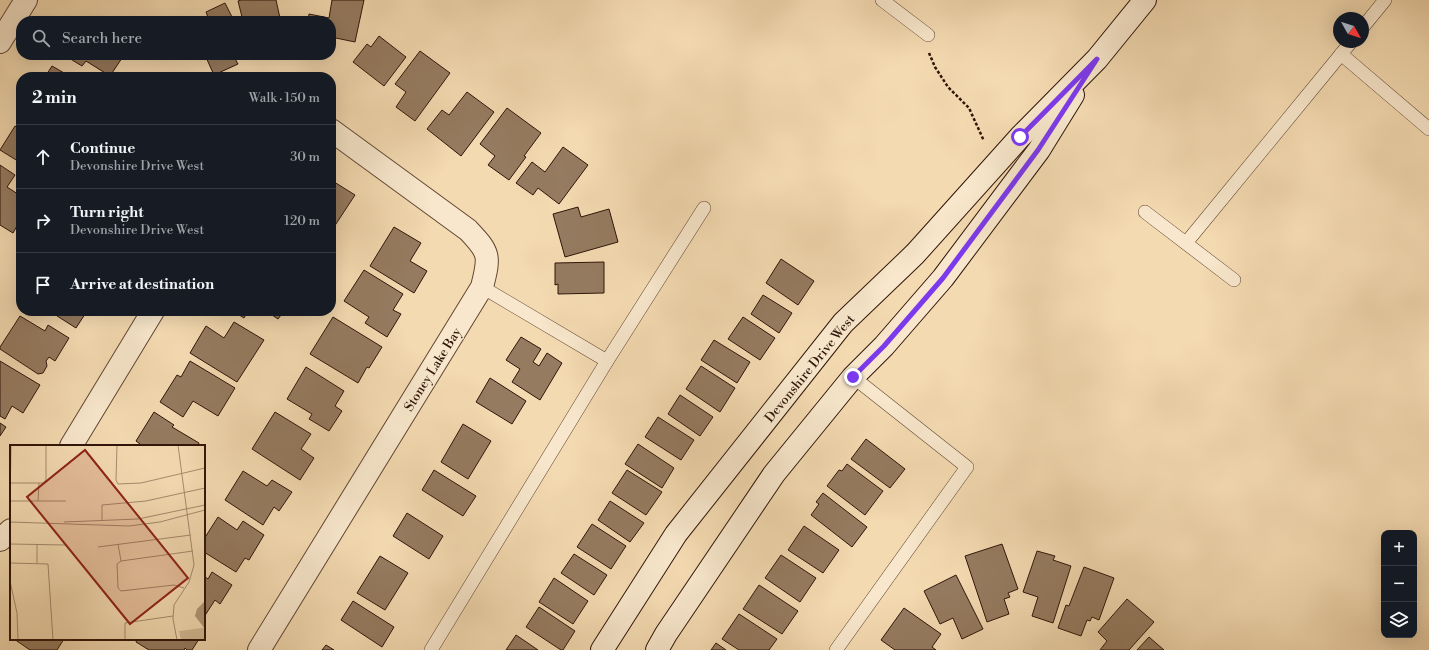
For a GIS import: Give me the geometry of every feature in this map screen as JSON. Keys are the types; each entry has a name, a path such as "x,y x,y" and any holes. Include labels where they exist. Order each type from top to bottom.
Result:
{"street":[{"path":"16,16 26,0"},
{"name":"Devonshire Drive West","path":"602,650 676,534 843,323 915,254 1020,137 1097,59 1145,0"},
{"path":"0,42 16,16"},
{"name":"Devonshire Drive West","path":"657,650 666,634 774,474 853,377 884,346 943,278 1038,150 1097,59"},
{"name":"Stoney Lake Bay","path":"259,650 482,287 487,267 486,251 481,243 468,230 336,134"},
{"path":"72,445 150,316"},
{"path":"0,540 10,531"}],"lane":[{"path":"1369,20 1385,0"},
{"path":"891,2 928,35"},
{"path":"1186,243 1346,48"},
{"path":"1341,54 1429,129"},
{"path":"431,650 606,361 704,208"},
{"path":"1145,212 1234,280"},
{"path":"482,287 606,361"},
{"path":"836,650 967,467 853,377"}],"path":[{"path":"928,35 926,47 935,67 948,87 969,108 984,141"}],"building":[{"path":"276,0 280,16 242,16 238,1"},
{"path":"332,0 364,0 355,42 336,38 336,16 329,16"},
{"path":"225,3 232,16 208,16 206,12"},
{"path":"309,14 319,16 309,16"},
{"path":"379,36 406,57 384,86 353,62 367,44 371,47"},
{"path":"420,51 450,73 415,121 396,107 406,92 395,84"},
{"path":"72,60 121,60 113,72 104,72 86,61 82,66"},
{"path":"207,60 236,60 238,64 221,72 213,72"},
{"path":"52,66 62,72 48,72"},
{"path":"467,92 494,112 461,156 427,129 442,110 449,115"},
{"path":"507,108 541,133 509,180 488,165 495,156 480,144"},
{"path":"15,126 16,160 0,150"},
{"path":"563,147 588,165 559,204 538,188 533,195 516,183 532,162 545,172"},
{"path":"0,165 15,175 7,187 16,193 16,228 13,233 0,225"},
{"path":"336,183 355,195 336,224"},
{"path":"578,207 581,217 609,209 618,242 565,257 553,214"},
{"path":"394,227 421,243 410,261 427,271 414,293 370,266"},
{"path":"781,259 814,281 798,305 766,283"},
{"path":"604,262 604,293 558,294 558,284 555,285 555,263"},
{"path":"364,270 403,294 393,310 401,314 387,337 365,323 369,317 344,301"},
{"path":"763,295 792,313 779,333 751,314"},
{"path":"20,316 45,331 48,325 69,338 55,361 49,357 46,361 47,366 43,373 38,374 0,349"},
{"path":"57,316 84,316 76,328"},
{"path":"274,316 280,316 278,319"},
{"path":"333,317 382,347 369,368 367,367 358,383 310,354"},
{"path":"743,317 775,338 760,360 728,339"},
{"path":"234,322 264,340 237,382 190,353 206,326 224,338"},
{"path":"521,337 541,349 533,362 539,366 547,353 562,363 540,400 512,382 520,369 506,360"},
{"path":"714,340 750,362 737,383 701,360"},
{"path":"0,361 40,385 23,413 12,406 5,419 0,416"},
{"path":"190,361 235,388 218,416 193,401 183,417 160,402 177,375 181,377"},
{"path":"701,366 735,388 720,412 686,389"},
{"path":"306,367 344,391 335,406 342,411 329,431 309,419 312,414 287,399"},
{"path":"490,378 526,401 512,424 476,402"},
{"path":"680,395 713,417 700,436 668,414"},
{"path":"154,412 174,425 172,427 199,443 198,445 139,445 140,444 136,441"},
{"path":"275,412 311,434 301,449 314,458 300,480 252,449"},
{"path":"658,417 694,440 681,460 645,437"},
{"path":"0,423 6,427 0,436"},
{"path":"463,424 491,441 468,479 441,462"},
{"path":"866,439 905,469 890,488 851,459"},
{"path":"638,444 674,468 662,488 625,464"},
{"path":"847,464 883,491 865,515 827,486 839,470 842,471"},
{"path":"434,470 476,496 463,516 422,490"},
{"path":"627,470 662,492 646,515 612,493"},
{"path":"243,471 267,486 272,480 292,492 279,511 274,507 263,525 225,500"},
{"path":"823,493 867,527 852,547 811,515 819,504 816,502"},
{"path":"610,501 644,523 630,542 598,520"},
{"path":"407,513 443,536 429,559 393,536"},
{"path":"218,517 237,530 243,521 264,535 249,560 245,558 236,572 205,553 205,537"},
{"path":"592,524 626,546 611,569 577,547"},
{"path":"804,526 839,550 823,573 788,550"},
{"path":"1002,544 1018,589 1008,593 1010,597 1004,599 1009,614 987,622 965,556"},
{"path":"1037,551 1055,556 1053,560 1071,566 1053,623 1032,616 1038,597 1023,592"},
{"path":"574,554 607,575 594,595 561,573"},
{"path":"781,555 816,578 800,602 765,578"},
{"path":"380,556 408,573 385,610 357,593"},
{"path":"1084,567 1114,578 1099,620 1092,617 1090,621 1087,620 1081,636 1058,628 1066,605 1069,606"},
{"path":"212,572 232,585 220,604 215,600 205,615 205,577 208,579"},
{"path":"956,575 983,629 962,639 953,618 940,624 924,591"},
{"path":"554,578 588,601 573,624 539,602"},
{"path":"759,585 798,611 782,634 743,609"},
{"path":"1127,599 1154,622 1129,650 1100,650 1107,641 1098,632"},
{"path":"353,601 394,627 382,647 341,620"},
{"path":"539,607 575,631 563,650 526,627"},
{"path":"904,608 941,634 932,647 936,650 895,650 881,640"},
{"path":"739,614 777,639 769,650 739,650 722,639"},
{"path":"516,635 538,650 506,650"},
{"path":"1149,637 1164,650 1137,650"},
{"path":"15,640 63,640 57,650 30,650"},
{"path":"137,640 198,640 192,650 187,650 185,648 184,650 149,650 136,642"},
{"path":"716,643 726,650 711,650"},
{"path":"326,645 334,650 322,650"}],"route":[{"path":"853,377 884,346 943,278 1038,150 1097,59 1020,137"}]}
